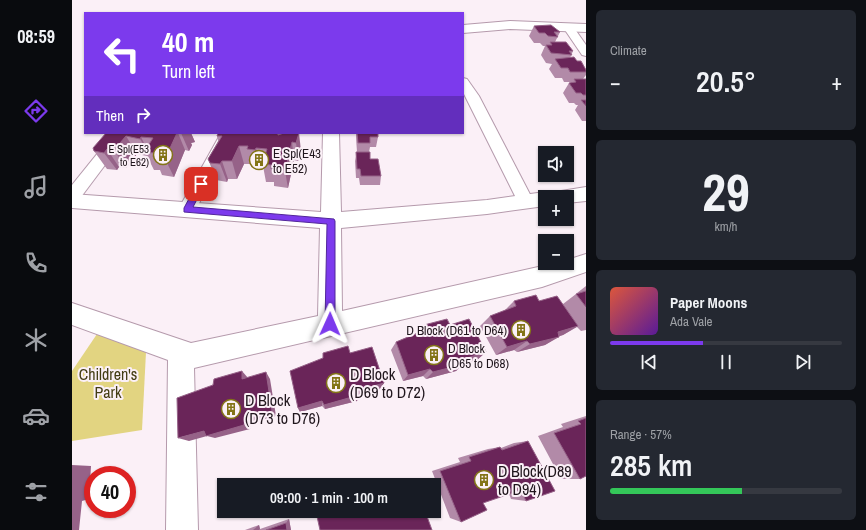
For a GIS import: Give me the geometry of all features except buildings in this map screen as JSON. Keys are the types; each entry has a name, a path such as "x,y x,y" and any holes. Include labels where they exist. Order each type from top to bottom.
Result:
{"street":[{"path":"464,29 510,25 586,28"},
{"path":"568,27 586,54"},
{"path":"464,84 472,96 526,202"},
{"path":"72,197 121,134"},
{"path":"187,210 227,134"},
{"path":"330,324 331,134"},
{"path":"574,196 586,194"},
{"path":"72,201 331,221 487,207 538,200"},
{"path":"72,314 191,356 542,277 586,263"},
{"path":"181,352 182,530"}],"green space":[{"name":"Children's Park","path":"97,334 146,352 142,430 72,441 72,371"}],"place":[{"name":"E Spl(E53 to E62)","path":"163,155"},
{"name":"E Spl(E43 to E52)","path":"259,160"},
{"name":"D Block (D61 to D64)","path":"521,330"},
{"name":"D Block (D65 to D68)","path":"434,355"},
{"name":"D Block (D69 to D72)","path":"336,383"},
{"name":"D Block (D73 to D76)","path":"231,409"},
{"name":"D Block(D89 to D94)","path":"484,480"}],"route":[{"path":"201,184 187,210 331,221 330,324"}]}
